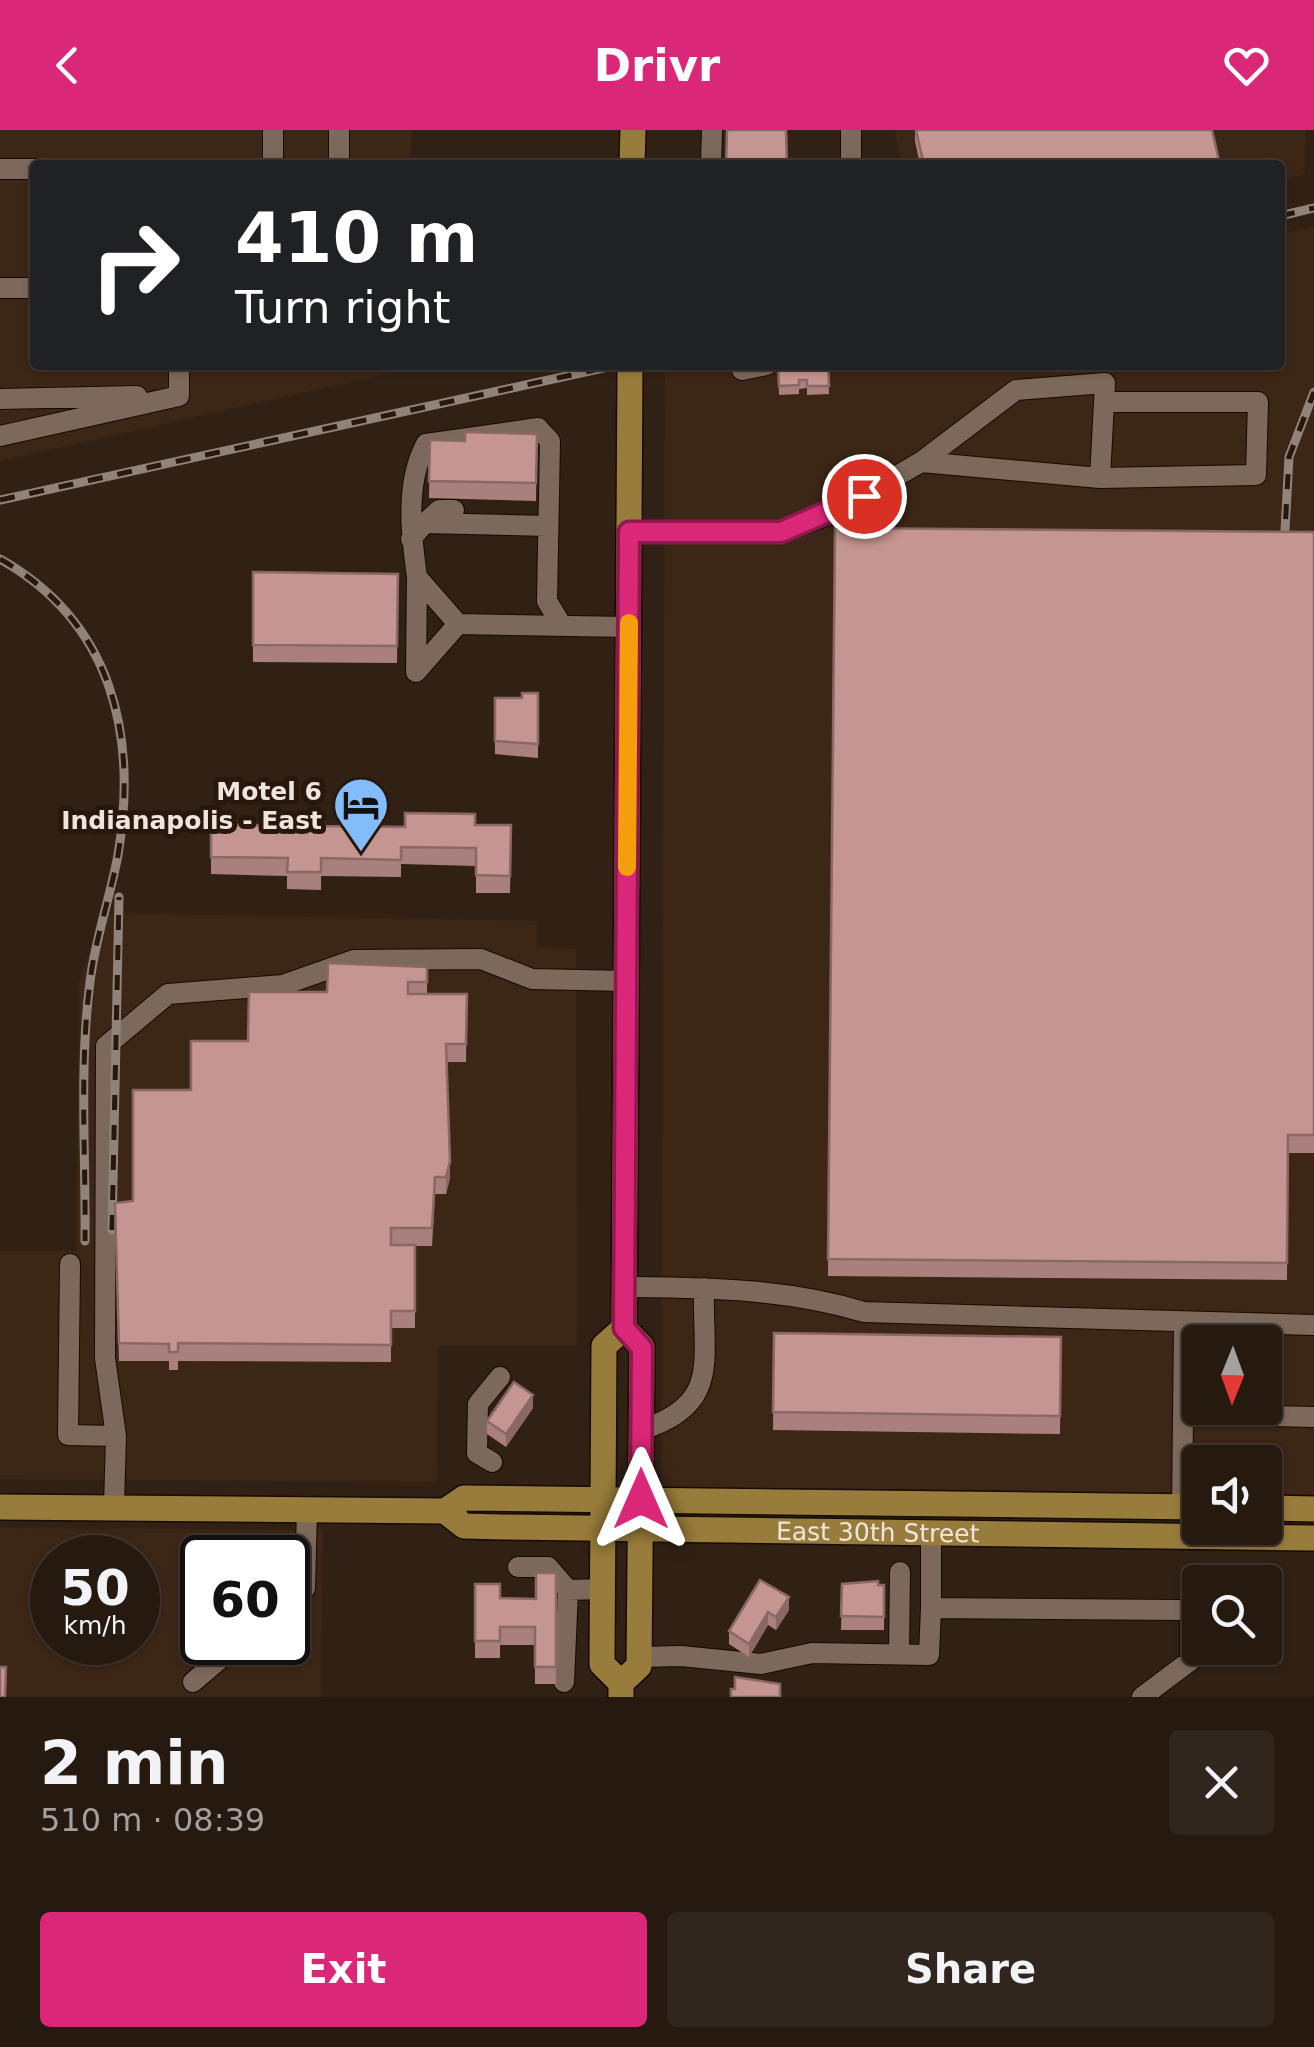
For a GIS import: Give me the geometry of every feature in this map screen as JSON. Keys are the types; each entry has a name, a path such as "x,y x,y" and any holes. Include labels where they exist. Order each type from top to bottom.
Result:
{"main road":[{"path":"632,160 633,130"},
{"path":"624,1328 604,1346 602,1664 621,1690 640,1666 642,1348 624,1328 630,370"},
{"name":"East 30th Street","path":"0,1507 445,1511 464,1498 1182,1507"},
{"path":"1282,1508 1314,1509"},
{"name":"East 30th Street","path":"445,1511 464,1526 1314,1538"}],"lane":[{"path":"274,130 274,160"},
{"path":"338,160 339,130"},
{"path":"711,160 712,130"},
{"path":"851,130 851,160"},
{"path":"0,168 30,169"},
{"path":"0,288 30,288"},
{"path":"178,396 179,370"},
{"path":"629,532 781,532 834,512 921,462 1016,390 1105,383 1100,478"},
{"path":"0,399 178,396"},
{"path":"0,436 178,396"},
{"path":"921,462 1100,478 1256,475 1258,402 1104,402"},
{"path":"458,624 416,672 418,531 414,465 426,444 538,428 550,442 548,601 562,626"},
{"path":"418,531 439,510 481,510 496,526"},
{"path":"418,531 548,526"},
{"path":"417,577 458,624 629,627"},
{"path":"114,1506 116,1436 105,1358 106,1046 168,994 283,986 354,960 481,960 532,979 626,981"},
{"path":"70,1264 68,1436 116,1436"},
{"path":"624,1286 818,1298 864,1312 1314,1326"},
{"path":"641,1430 671,1421 690,1408 702,1384 704,1288"},
{"path":"492,1462 476,1453 478,1404 500,1377"},
{"path":"1282,1416 1314,1417"},
{"path":"307,1509 307,1535"},
{"path":"639,1658 681,1656 761,1664 812,1653 929,1655 932,1532"},
{"path":"518,1567 548,1567 568,1590 564,1682"},
{"path":"899,1654 900,1572"},
{"path":"568,1590 602,1589"},
{"path":"931,1608 1186,1610 1190,1660 1142,1697"},
{"path":"193,1682 213,1665"}],"shaded area":[{"path":"0,130 412,130 410,160 30,160 30,370 403,370 0,461"},
{"path":"895,130 1306,130 1305,174 1285,179 1285,160 900,160"},
{"path":"1314,227 1314,1496 1282,1496 1282,1445 1182,1445 1182,1495 661,1490 665,370 1285,370 1285,233"},
{"path":"103,913 537,921 538,947 576,949 577,1346 438,1346 437,1482 0,1479 0,1251 76,1251 79,981"},
{"path":"0,1528 323,1530 321,1697 0,1697"}],"building":[{"path":"727,130 786,130 787,160 726,160"},
{"path":"916,130 1212,130 1219,160 923,160"},
{"path":"778,370 828,370 829,386 807,386 807,380 799,380 799,385 779,386"},
{"path":"465,432 537,434 536,483 429,481 430,440 465,441"},
{"path":"835,528 1314,532 1314,1135 1288,1135 1287,1263 828,1259"},
{"path":"253,572 398,574 397,646 253,645"},
{"path":"522,693 538,693 538,744 495,741 495,698 522,698"},
{"path":"405,813 475,814 475,825 511,825 510,876 476,875 476,848 401,847 401,860 321,858 321,872 287,872 288,858 211,857 211,824 289,826 290,814 324,815 324,826 405,827"},
{"path":"328,963 427,967 427,982 408,982 408,994 467,994 466,1044 446,1044 450,1161 446,1177 435,1177 432,1228 391,1228 391,1245 415,1245 415,1311 391,1311 391,1345 178,1343 178,1352 169,1352 169,1344 119,1343 115,1203 133,1201 133,1090 191,1090 191,1041 248,1041 249,992 327,992"},
{"path":"774,1333 1061,1337 1060,1416 773,1412"},
{"path":"514,1382 533,1395 506,1434 487,1421"},
{"path":"536,1573 556,1573 556,1667 535,1667 535,1627 500,1627 500,1641 475,1641 475,1584 500,1584 500,1598 536,1599"},
{"path":"760,1580 789,1597 776,1617 768,1612 749,1644 729,1631"},
{"path":"878,1581 878,1585 884,1585 884,1617 841,1616 842,1584"},
{"path":"0,1667 6,1667 5,1697 0,1697"},
{"path":"735,1677 780,1684 780,1697 731,1697"}],"railway":[{"path":"1285,215 1314,208"},
{"path":"0,500 594,370"},
{"path":"1284,549 1289,457 1314,392"},
{"path":"0,559 38,585 68,615 92,648 119,725 124,767 123,810 118,855 92,966 87,1014 85,1241"},
{"path":"112,1230 119,897"}],"slow traffic":[{"path":"627,867 629,623"}],"place":[{"name":"Motel 6 Indianapolis - East","path":"361,854"}],"route":[{"path":"641,1499 642,1348 624,1328 629,532 781,532 864,496"}]}
